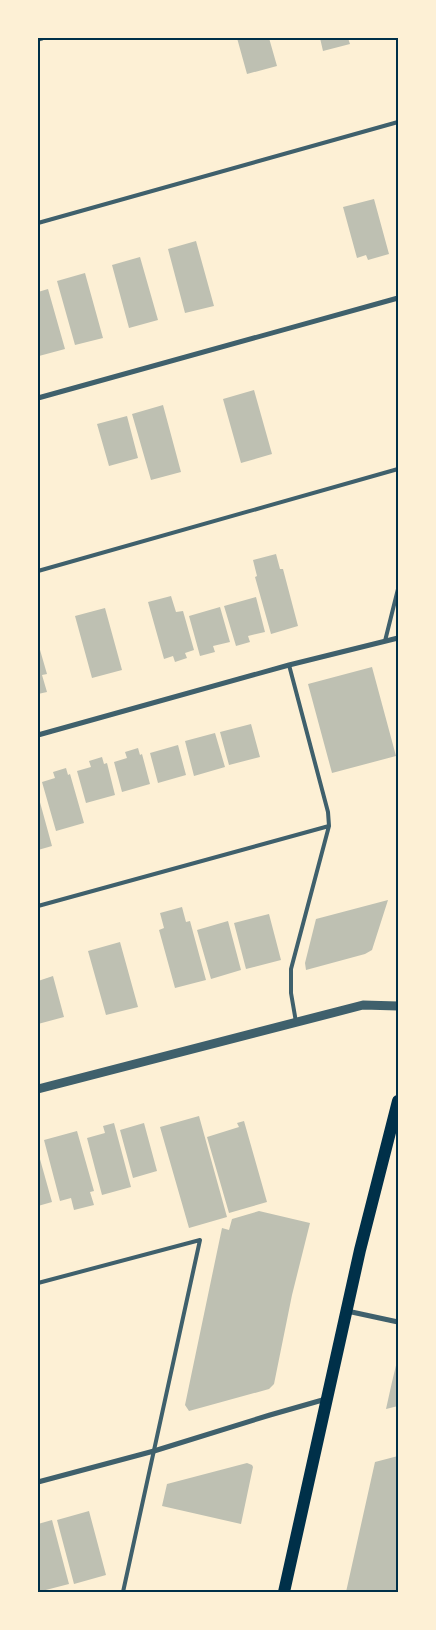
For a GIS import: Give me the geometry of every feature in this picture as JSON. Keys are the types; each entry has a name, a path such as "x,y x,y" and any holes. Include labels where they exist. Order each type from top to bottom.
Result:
{"main road":[{"path":"284,1592 360,1250 398,1101"}],"street":[{"path":"38,39 42,38"},
{"path":"38,398 398,298"},
{"path":"38,735 289,665 398,638"},
{"path":"38,1089 363,1005 398,1006"},
{"path":"346,1311 398,1322"},
{"path":"38,1482 154,1451 270,1414 327,1399"}],"lane":[{"path":"38,222 398,122"},
{"path":"38,571 398,469"},
{"path":"385,641 398,589"},
{"path":"289,665 328,812 329,826 291,969 291,993 296,1022"},
{"path":"38,906 329,826"},
{"path":"38,1282 200,1240 123,1592"}],"building":[{"path":"237,38 269,38 277,66 247,74"},
{"path":"320,38 348,38 350,44 323,51"},
{"path":"374,199 389,254 368,260 366,255 357,258 343,207"},
{"path":"196,241 214,306 185,313 168,249"},
{"path":"140,257 158,320 129,328 112,265"},
{"path":"85,273 103,338 75,345 57,281"},
{"path":"48,289 65,349 39,356 38,292"},
{"path":"254,390 272,454 241,463 223,399"},
{"path":"163,405 181,472 151,480 132,414"},
{"path":"127,416 138,458 109,466 97,424"},
{"path":"276,554 280,569 283,569 298,626 271,634 255,577 257,576 253,560"},
{"path":"171,596 176,612 183,611 194,650 185,653 187,658 175,662 173,656 164,659 148,602"},
{"path":"256,597 265,632 248,636 250,642 236,646 224,606"},
{"path":"220,607 230,642 213,646 215,652 200,656 189,616"},
{"path":"105,608 122,670 92,678 75,616"},
{"path":"38,643 47,674 42,675 47,692 38,694"},
{"path":"372,667 396,756 332,773 308,684"},
{"path":"251,724 260,757 229,765 220,732"},
{"path":"215,733 225,767 194,776 185,741"},
{"path":"178,745 186,775 158,783 150,753"},
{"path":"138,748 140,755 142,754 150,784 122,792 114,762 127,758 125,752"},
{"path":"102,757 104,764 107,763 115,795 86,803 77,771 91,767 89,761"},
{"path":"66,768 68,775 70,774 84,823 56,831 42,782 55,778 53,772"},
{"path":"38,795 52,846 38,850"},
{"path":"388,900 372,950 365,954 306,970 305,963 316,919"},
{"path":"182,907 186,922 190,921 206,980 175,988 159,930 164,928 160,913"},
{"path":"269,914 281,960 246,969 234,923"},
{"path":"228,921 241,970 211,979 197,930"},
{"path":"120,942 138,1007 106,1015 88,951"},
{"path":"53,976 64,1017 38,1024 38,981"},
{"path":"199,1116 227,1217 189,1228 160,1127"},
{"path":"244,1121 267,1202 229,1213 207,1137 239,1127 237,1123"},
{"path":"114,1123 131,1187 102,1195 87,1138 105,1133 103,1126"},
{"path":"144,1123 157,1171 133,1178 120,1130"},
{"path":"77,1131 94,1191 90,1192 94,1205 74,1210 71,1198 60,1201 44,1140"},
{"path":"38,1152 52,1202 38,1206"},
{"path":"259,1211 310,1223 292,1295 274,1384 269,1389 189,1411 185,1405 222,1228 229,1230 232,1219"},
{"path":"398,1357 398,1406 386,1409 392,1382"},
{"path":"398,1456 398,1592 346,1592 375,1462"},
{"path":"247,1463 253,1467 241,1524 162,1506 167,1484"},
{"path":"89,1511 106,1575 74,1584 57,1520"},
{"path":"52,1520 69,1584 38,1592 38,1524"}]}
